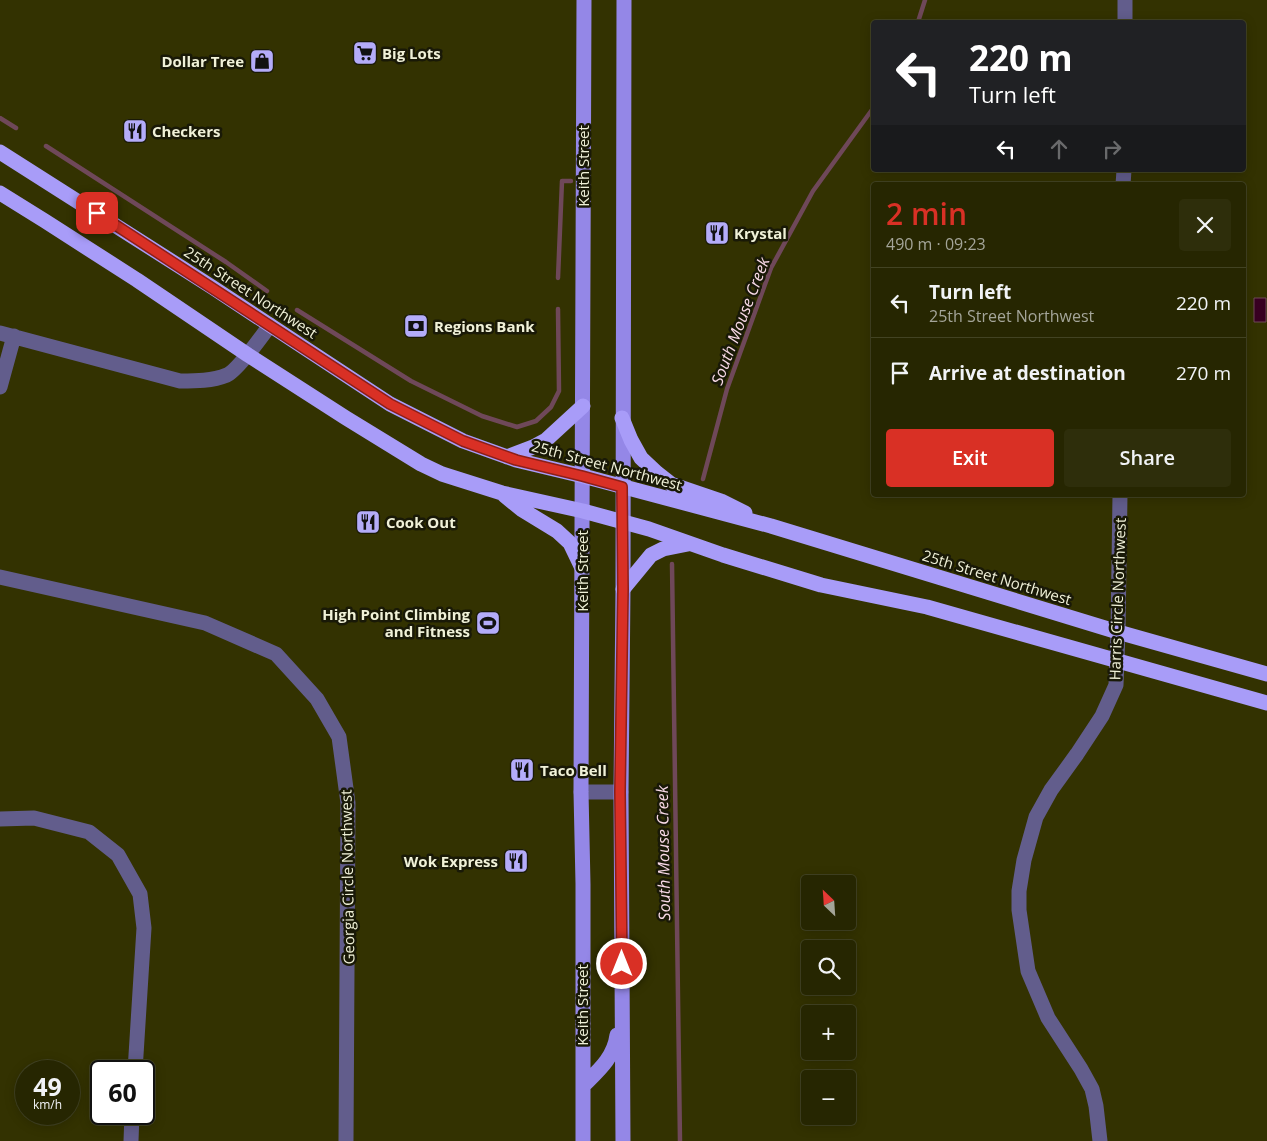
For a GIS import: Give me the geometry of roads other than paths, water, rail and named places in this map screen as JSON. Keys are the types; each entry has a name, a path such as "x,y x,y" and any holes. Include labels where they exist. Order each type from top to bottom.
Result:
{"highway":[{"name":"25th Street Northwest","path":"0,152 270,324 390,404 463,441 507,457 771,526 1118,632 1267,674"},
{"path":"0,193 137,280 346,418 421,464 442,474 502,494 583,511 622,522 822,585 927,607 1267,703"},
{"path":"507,457 546,440 584,406"},
{"path":"622,418 641,458 671,484 721,501 771,526"},
{"path":"502,494 520,508 557,531 570,543 582,568"},
{"path":"623,589 651,555 663,549 690,543"}],"main road":[{"name":"Keith Street","path":"583,1141 581,792 584,406 584,0"},
{"path":"623,1141 620,792 623,589 624,0"},
{"path":"582,1086 605,1064 616,1046 622,1003"}],"street":[{"path":"1125,0 1125,20"},
{"path":"0,387 7,334 180,381 201,381 228,375 248,355 270,324"},
{"name":"Harris Circle Northwest","path":"1100,1141 1092,1090 1048,1018 1028,971 1019,910 1019,891 1024,860 1036,817 1051,790 1102,716 1116,685 1120,497"},
{"name":"Georgia Circle Northwest","path":"0,577 205,623 276,654 317,699 339,737 348,803 346,1141"},
{"path":"581,792 620,792"},
{"path":"0,819 34,818 89,832 118,856 140,894 144,928 136,1060"},
{"path":"131,1141 132,1125"}],"waterway":[{"name":"South Mouse Creek","path":"919,20 925,0"},
{"name":"South Mouse Creek","path":"703,479 727,389 771,268 813,191 871,111"},
{"path":"0,118 16,128"},
{"path":"46,146 226,262 267,291"},
{"path":"558,278 562,181 571,181"},
{"path":"297,310 411,381 482,416 517,427 536,421 551,407 559,391 558,309"},
{"name":"South Mouse Creek","path":"672,564 680,1141"}],"place":[{"name":"Big Lots","path":"365,53"},
{"name":"Dollar Tree","path":"262,61"},
{"name":"Checkers","path":"135,131"},
{"name":"Krystal","path":"717,233"},
{"name":"Regions Bank","path":"416,326"},
{"name":"Cook Out","path":"368,522"},
{"name":"High Point Climbing and Fitness","path":"488,623"},
{"name":"Taco Bell","path":"522,770"},
{"name":"Wok Express","path":"516,861"}]}
